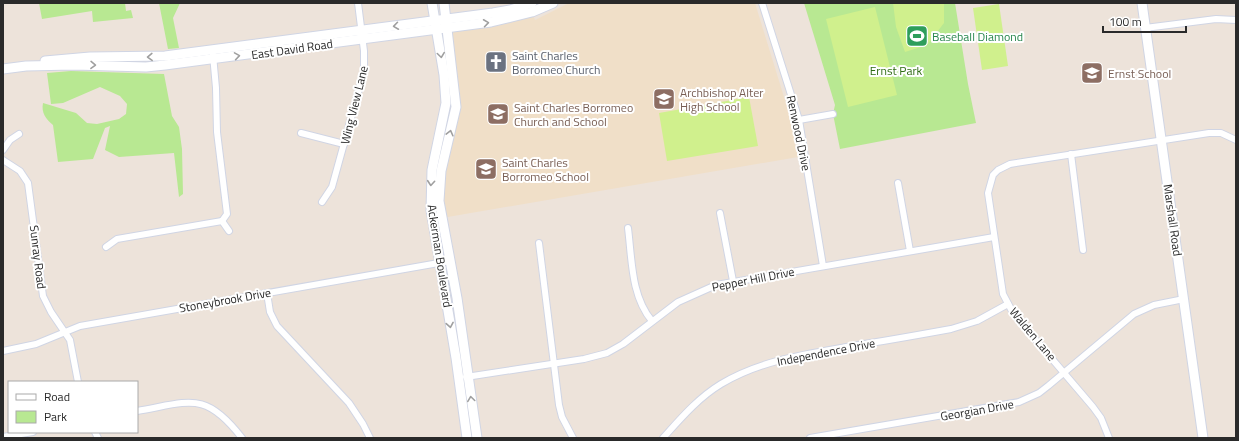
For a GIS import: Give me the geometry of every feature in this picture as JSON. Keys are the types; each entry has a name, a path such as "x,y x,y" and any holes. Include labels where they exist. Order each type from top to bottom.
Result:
{"street":[{"name":"Wing View Lane","path":"322,202 332,187 364,71 358,3"},
{"name":"Ackerman Boulevard","path":"432,3 444,75 446,103 438,135 430,191 434,237 477,438"},
{"name":"Ackerman Boulevard","path":"444,3 456,107 441,171 439,201 450,261 463,377 467,438"},
{"name":"East David Road","path":"3,69 71,58 174,55 362,35 437,30 447,23 510,10 532,3"},
{"name":"East David Road","path":"26,66 82,65 146,67 212,60 362,35 435,20 447,23 514,18 553,3"},
{"name":"Renwood Drive","path":"762,3 798,120 824,266"},
{"name":"Marshall Road","path":"1142,3 1203,438"},
{"path":"1145,28 1216,19 1236,20"},
{"path":"106,247 117,239 222,221 227,214 217,132 216,88 212,60 213,50"},
{"path":"174,55 184,57 201,55 212,60"},
{"path":"798,120 833,114"},
{"path":"1083,250 1070,154 1214,132 1229,136 1236,140"},
{"path":"302,133 344,144"},
{"path":"3,150 10,140 19,134"},
{"name":"Walden Lane","path":"1070,154 1010,164 998,170 991,179 988,193 1000,283 1008,304 1020,322 1093,407 1109,438"},
{"name":"Sunray Road","path":"3,160 20,171 28,183 43,296 51,312 66,331 74,351 78,381"},
{"path":"898,183 910,252"},
{"path":"720,212 733,281"},
{"path":"222,221 229,231"},
{"path":"628,228 638,298 645,313 652,321"},
{"name":"Pepper Hill Drive","path":"463,377 584,359 606,353 623,344 672,306 691,295 716,285 994,238"},
{"path":"539,244 559,405 573,438"},
{"name":"Stoneybrook Drive","path":"3,351 36,344 80,326 450,261"},
{"path":"267,293 270,312 278,326 349,403 363,424 370,438"},
{"name":"Georgian Drive","path":"810,438 1006,406 1019,402 1039,392 1134,314 1154,305 1184,300"},
{"name":"Independence Drive","path":"663,438 691,408 704,397 720,385 749,370 785,358 951,330 977,321 1008,304"},
{"path":"138,411 184,403 200,404 221,414 242,438"},
{"path":"3,437 27,433"}],"shaded area":[{"name":"Archbishop Alter High School","path":"569,3 755,3 788,110 798,157 442,218 439,201 455,113 447,28 532,12 535,20"}],"green space":[{"path":"39,3 125,3 126,11 131,10 133,18 93,22 92,11 42,19"},
{"path":"159,3 180,3 173,18 179,48 168,49"},
{"name":"Ernst Park","path":"804,3 955,3 976,123 840,149 833,114 835,105"},
{"name":"Baseball Diamond","path":"893,3 944,3 944,23 927,45 905,52 896,27"},
{"path":"999,4 1008,66 982,70 973,8"},
{"path":"875,7 897,95 848,107 826,19"},
{"path":"71,71 164,74 172,116 179,127 182,149 183,194 179,197 174,153 119,157 105,150 110,126 105,128 93,159 58,162 53,125 45,116 43,103 76,113 87,123 97,124 119,119 126,114 127,104 120,96 100,87 63,103 51,104 47,73"},
{"path":"749,97 758,146 667,161 659,113"}],"place":[{"name":"Baseball Diamond","path":"917,36"},
{"name":"Saint Charles Borromeo Church","path":"496,62"},
{"name":"Ernst School","path":"1092,73"},
{"name":"Archbishop Alter High School","path":"664,99"},
{"name":"Saint Charles Borromeo Church and School","path":"498,114"},
{"name":"Saint Charles Borromeo School","path":"486,169"}]}
